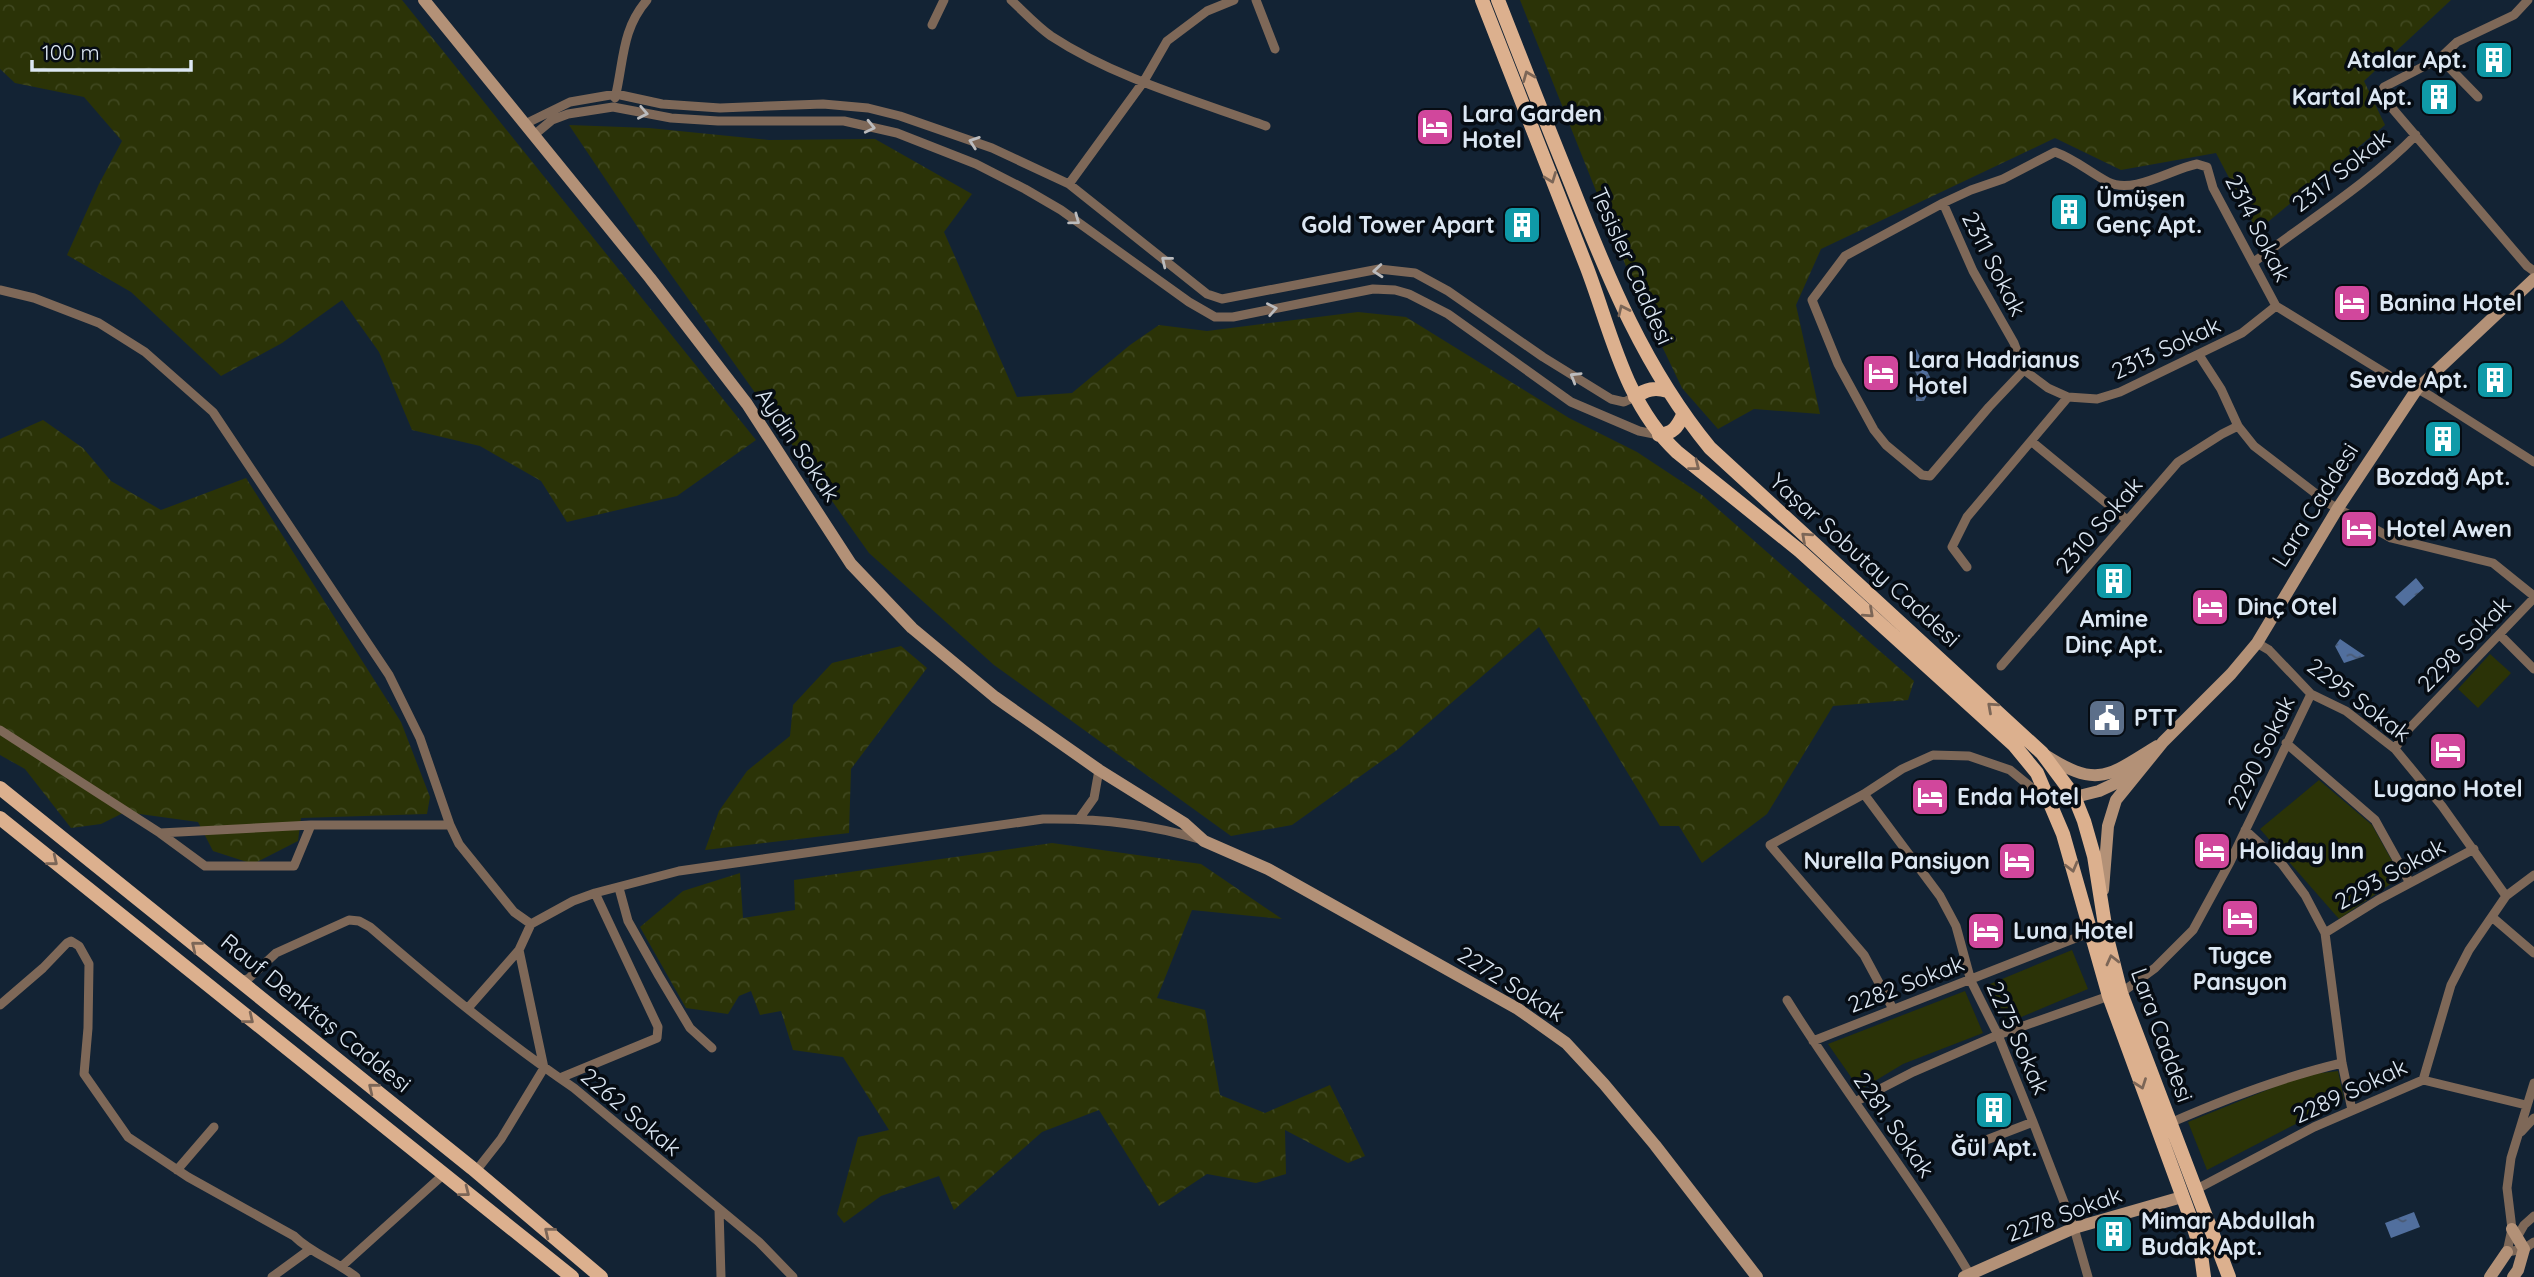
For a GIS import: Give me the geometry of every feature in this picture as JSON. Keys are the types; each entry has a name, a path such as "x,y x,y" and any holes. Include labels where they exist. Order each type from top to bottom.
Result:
{"main road":[{"path":"1482,0 1636,397 1658,435 1800,551 2014,745 2037,773 2063,834 2091,932 2189,1193 2204,1277"},
{"name":"Tesisler Caddesi","path":"1498,0 1609,280 1648,358 1668,391"},
{"path":"1636,397 1658,388 1668,391"},
{"name":"Yaşar Sobutay Caddesi","path":"1668,391 1683,415 1710,448 2042,753 2074,796 2094,856 2102,898"},
{"path":"1658,435 1670,433 1677,428 1683,415"},
{"name":"Rauf Denktaş Caddesi","path":"0,788 472,1168 601,1277"},
{"name":"Rauf Denktaş Caddesi","path":"0,818 572,1277"},
{"name":"Lara Caddesi","path":"2102,898 2115,994 2170,1123 2189,1193 2228,1277"}],"street":[{"name":"Aydin Sokak","path":"424,0 747,404 851,564 912,628 995,697 1099,770 1184,823 1204,841"},
{"path":"612,107 625,37 638,10 647,0"},
{"path":"932,25 944,0"},
{"path":"1011,0 1048,34 1074,51 1143,81 1266,126"},
{"path":"1069,184 1143,81 1167,41 1207,10 1234,0"},
{"path":"1256,0 1275,48"},
{"path":"2528,0 2514,15 2457,42 2440,58 2384,87 2381,94 2534,271"},
{"path":"2440,58 2478,97"},
{"path":"525,124 570,102 616,94 662,104 720,108 823,104 868,108 900,116 992,148 1069,184 1207,294 1222,299 1379,270 1415,273 1448,291 1543,357 1611,399 1624,401 1636,397"},
{"path":"534,135 552,120 568,114 612,107 683,119 844,121 897,133 976,164 1025,189 1061,210 1189,302 1215,317 1233,317 1373,289 1395,290 1409,294 1448,314 1571,402 1631,428 1658,435"},
{"name":"2317 Sokak","path":"2254,262 2352,191 2392,159 2416,135"},
{"name":"2314 Sokak","path":"1943,204 1971,190 2003,180 2055,152 2068,157 2110,184 2128,187 2197,164 2207,167 2213,188 2276,306 2403,384 2418,389 2534,462"},
{"path":"1943,204 1845,256 1812,300 1838,364 1874,430 1886,445 1922,475 1930,477 2024,370 2048,388 2068,397 1967,517 1952,547 1968,567"},
{"name":"2311 Sokak","path":"1943,204 1973,271 2014,344 2024,370"},
{"name":"Lara Caddesi","path":"2102,898 2111,812 2116,800 2163,742 2223,683 2257,643 2338,508 2418,389 2534,279"},
{"path":"0,290 34,298 99,323 145,352 213,412 390,675 420,738 459,844 514,912 531,924"},
{"name":"2313 Sokak","path":"2068,397 2097,399 2120,392 2242,334 2276,306"},
{"path":"2199,355 2221,389 2238,426 2254,446 2338,508 2391,538 2493,563 2534,597"},
{"name":"2310 Sokak","path":"2001,666 2178,462 2222,433 2238,426"},
{"path":"2031,441 2127,520"},
{"name":"2298 Sokak","path":"2396,749 2404,734 2534,597"},
{"path":"2500,635 2534,669"},
{"name":"2295 Sokak","path":"2257,643 2269,650 2311,694 2346,711 2396,749 2506,896"},
{"name":"2290 Sokak","path":"1855,1102 1913,1072 1998,1035 2115,994 2155,968 2193,930 2311,694"},
{"path":"0,730 205,866 294,866 311,825"},
{"path":"2042,753 2080,774 2100,776 2113,773 2163,742"},
{"path":"1893,1009 1864,955 1770,845 1864,794 1902,769 1933,755 1969,756 2010,770 2051,803 2099,791 2116,783 2163,742"},
{"path":"2286,743 2375,820 2410,883"},
{"path":"1079,819 1094,797 1099,770"},
{"name":"2275 Sokak","path":"1864,794 1940,896 1956,926 1971,981 1998,1035 2033,1122 2074,1228 2088,1277"},
{"path":"468,1009 519,950 531,924 556,909 595,893 680,871 1044,820 1079,819 1166,829 1204,841"},
{"path":"160,834 311,825 450,825"},
{"path":"2245,830 2282,864 2305,895 2325,933 2351,1110"},
{"name":"2272 Sokak","path":"1204,841 1268,869 1518,1009 1566,1043 1655,1145 1757,1277"},
{"name":"2293 Sokak","path":"2325,933 2473,849"},
{"name":"2289 Sokak","path":"2189,1193 2314,1127 2423,1080 2451,985 2469,950 2506,896 2534,875"},
{"path":"619,888 628,921 659,976 690,1028 712,1048"},
{"path":"560,1078 657,1038 657,1027 595,893"},
{"path":"2492,917 2534,953"},
{"name":"2262 Sokak","path":"239,981 248,979 276,953 349,920 359,921 436,985 560,1078 759,1242 793,1277"},
{"name":"2282 Sokak","path":"1813,1041 2091,932"},
{"path":"0,1005 67,943 71,941 79,946 89,964 88,1028 83,1074 128,1137 177,1170 293,1236 309,1250 342,1266 356,1277"},
{"path":"472,1168 479,1167 501,1139 544,1068 519,950"},
{"name":"2281. Sokak","path":"1787,1000 1937,1219 1966,1275"},
{"path":"2170,1123 2227,1098 2301,1072 2342,1063"},
{"path":"2423,1080 2526,1105"},
{"path":"2522,1239 2507,1188 2511,1158 2534,1083"},
{"path":"2519,1134 2534,1118"},
{"path":"1981,1142 2033,1122"},
{"path":"177,1170 214,1127"},
{"path":"342,1266 443,1175"},
{"name":"2278 Sokak","path":"1966,1275 2074,1228 2189,1193"},
{"path":"719,1209 721,1277"},
{"path":"2512,1277 2518,1270 2524,1225 2534,1216"},
{"path":"2490,1277 2507,1252 2522,1239"},
{"path":"271,1277 309,1250"}],"green space":[{"path":"0,0 402,0 756,440 677,496 567,522 541,481 480,446 412,430 379,352 342,300 282,343 221,376 131,292 67,255 122,141 84,97 15,83 0,69"},
{"path":"1520,0 2451,0 2364,81 2385,125 2257,231 2216,153 2121,170 2055,138 1821,249 1796,305 1820,414 1754,409 1718,429 1682,388 1637,294"},
{"path":"569,125 649,128 769,140 875,139 972,194 944,232 1017,397 1072,393 1130,345 1159,325 1207,331 1358,312 1406,317 1569,418 1637,452 1702,495 1914,681 1908,700 1833,706 1767,814 1702,863 1679,826 1660,826 1539,627 1397,750 1292,825 1231,836 994,665 869,553 645,238"},
{"path":"43,420 83,448 111,481 161,510 246,478 401,722 430,797 427,814 301,818 298,841 253,864 213,851 198,822 125,812 101,824 71,828 25,769 0,755 0,439"},
{"path":"901,646 927,668 851,769 849,833 705,850 719,811 747,771 790,736 793,705 832,663"},
{"path":"2490,654 2511,673 2478,708 2458,689"},
{"path":"2319,780 2372,825 2401,877 2339,919 2260,829"},
{"path":"1052,843 1201,864 1282,919 1192,910 1157,998 1205,1010 1220,1095 1265,1113 1330,1085 1365,1156 1348,1163 1285,1130 1286,1174 1256,1183 1207,1174 1159,1206 1099,1110 1042,1132 954,1210 939,1176 881,1196 844,1223 837,1214 858,1137 889,1130 843,1057 793,1050 781,1011 760,1015 751,991 739,996 728,1014 686,1008 640,927 683,891 740,873 743,918 795,910 794,880"},
{"path":"2072,950 2088,989 2007,1023 1990,984"},
{"path":"1965,991 1983,1033 1903,1064 1860,1090 1828,1044"},
{"path":"2338,1071 2344,1099 2207,1170 2188,1122 2304,1075"}],"water":[{"path":"1916,349 1933,383 1924,401 1916,401 1916,395 1922,386 1907,354"},
{"path":"2416,578 2424,588 2404,606 2395,597"},
{"path":"2340,639 2365,656 2344,663 2335,646"},
{"path":"2414,1212 2420,1227 2391,1238 2385,1223"}],"place":[{"name":"Atalar Apt.","path":"2494,60"},
{"name":"Kartal Apt.","path":"2439,97"},
{"name":"Lara Garden Hotel","path":"1435,127"},
{"name":"Ümüşen Genç Apt.","path":"2069,212"},
{"name":"Gold Tower Apart","path":"1522,225"},
{"name":"Banina Hotel","path":"2352,303"},
{"name":"Lara Hadrianus Hotel","path":"1881,373"},
{"name":"Sevde Apt.","path":"2495,380"},
{"name":"Bozdağ Apt.","path":"2443,439"},
{"name":"Hotel Awen","path":"2359,529"},
{"name":"Amine Dinç Apt.","path":"2114,581"},
{"name":"Dinç Otel","path":"2210,607"},
{"name":"PTT","path":"2107,718"},
{"name":"Lugano Hotel","path":"2448,751"},
{"name":"Enda Hotel","path":"1930,797"},
{"name":"Holiday Inn","path":"2212,851"},
{"name":"Nurella Pansiyon","path":"2017,861"},
{"name":"Tugce Pansyon","path":"2240,918"},
{"name":"Luna Hotel","path":"1986,931"},
{"name":"Ğül Apt.","path":"1994,1110"},
{"name":"Mimar Abdullah Budak Apt.","path":"2114,1234"}]}
